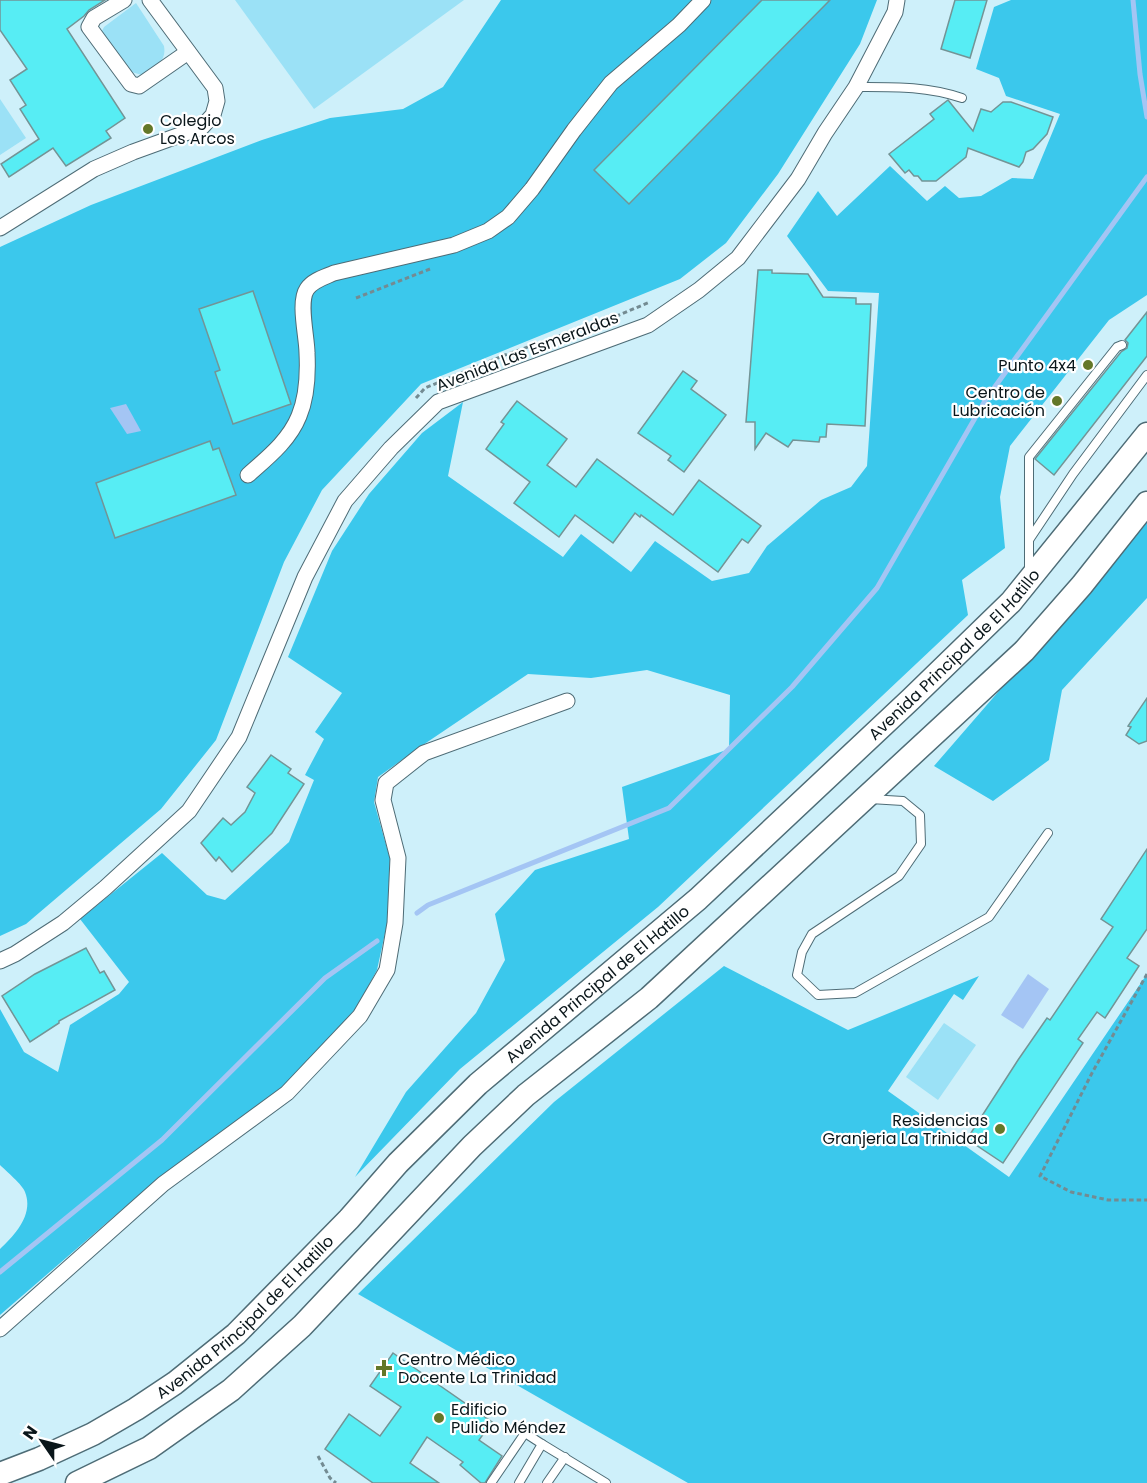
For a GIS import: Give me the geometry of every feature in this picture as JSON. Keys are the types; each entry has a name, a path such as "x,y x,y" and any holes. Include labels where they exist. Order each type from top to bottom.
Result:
{"main road":[{"name":"Avenida Principal de El Hatillo","path":"6,1474 93,1434 136,1409 175,1383 236,1334 341,1227 398,1163 478,1084 698,899 1011,602 1147,434"},
{"path":"77,1483 149,1448 231,1390 302,1326 472,1146 526,1095 649,998 1024,651 1082,585 1147,503"}],"street":[{"path":"124,0 94,18 89,27 130,84 139,86 188,52"},
{"path":"0,228 94,169 202,127 213,115 217,101 215,88 150,0"},
{"path":"248,476 284,441 299,416 306,384 307,353 303,303 306,290 316,280 334,273 454,244 488,231 508,217 532,189 611,83 680,25 703,0"},
{"name":"Avenida Las Esmeraldas","path":"0,961 63,923 189,811 239,737 305,577 345,501 391,447 438,402 648,325 699,290 738,258 798,180 825,133 856,87 895,12 897,0"},
{"path":"0,1329 163,1184 287,1093 360,1016 387,970 395,923 398,858 383,800 386,783 424,753 567,701"}],"lane":[{"path":"856,87 918,88 962,98"},
{"path":"1029,579 1029,457 1117,347 1122,345"},
{"path":"1029,540 1073,474 1147,375"},
{"path":"866,798 903,801 920,815 921,844 899,876 812,934 802,952 797,975 818,995 855,993 989,917 1048,833"},
{"path":"491,1483 525,1433 606,1483"},
{"path":"519,1483 542,1444"},
{"path":"547,1483 565,1457"}],"path":[{"path":"410,405 425,387 659,298"},
{"path":"1147,974 1092,1073 1040,1176 1071,1192 1108,1200 1147,1200"},
{"path":"318,1456 330,1478 336,1483"}],"shaded area":[{"path":"235,0 464,0 314,109"},
{"path":"501,0 877,0 860,44 778,174 726,243 680,279 421,384 322,490 284,562 216,740 161,809 26,924 0,936 0,247 91,205 262,140 330,118 403,109 443,87"},
{"path":"1011,0 1147,0 1147,295 1109,320 1010,446 1000,497 1005,548 962,580 968,615 658,907 460,1069 355,1177 406,1092 476,1013 505,960 495,914 535,870 629,839 622,787 729,749 730,695 647,670 591,678 528,674 378,777 374,802 390,859 387,924 377,970 351,1018 289,1082 155,1181 0,1315 0,1249 22,1224 27,1200 21,1186 0,1165 0,1009 24,1052 58,1072 70,1025 119,994 129,982 80,919 162,853 207,895 225,900 289,842 314,780 305,775 324,739 315,732 342,693 288,657 332,551 369,494 422,433 463,402 448,476 563,557 581,534 631,572 655,541 712,581 749,573 767,546 821,500 851,487 867,466 879,293 828,291 787,236 818,191 837,216 890,166 927,201 945,186 959,198 981,196 1012,178 1033,179 1060,114 1006,96 999,78 976,69 994,7"},
{"path":"136,3 164,46 162,60 142,75 128,71 101,33 104,27"},
{"path":"0,99 26,138 0,155"},
{"path":"126,404 141,431 127,434 110,408"},
{"path":"1147,520 1147,598 1062,690 1049,760 993,801 934,766"},
{"path":"724,966 848,1030 979,976 963,1000 954,994 888,1091 1009,1177 1147,974 1147,1483 688,1483 358,1294 554,1102"},
{"path":"1028,974 1049,989 1023,1029 1001,1015"},
{"path":"944,1023 976,1045 938,1100 906,1077"}],"building":[{"path":"0,0 105,0 67,29 125,118 106,131 111,138 66,166 53,148 9,177 1,164 39,139 20,109 26,105 10,80 27,69 0,30"},
{"path":"762,0 830,0 629,204 594,170"},
{"path":"955,0 987,0 970,58 941,49"},
{"path":"948,100 973,131 981,109 991,112 1003,102 1011,102 1053,117 1047,134 1033,149 1026,152 1019,167 968,148 966,157 936,181 922,181 909,170 905,173 889,154 934,119 930,114"},
{"path":"758,270 772,270 772,273 808,274 823,297 856,298 856,304 871,304 865,426 827,424 826,437 820,437 819,442 793,440 788,447 766,433 755,449 755,422 746,422"},
{"path":"253,291 291,404 233,424 215,372 220,370 199,309"},
{"path":"1147,312 1147,356 1054,475 1035,459 1121,352 1127,348 1128,343 1125,340"},
{"path":"683,371 697,381 691,389 726,415 684,472 668,460 671,456 638,433"},
{"path":"517,401 567,439 547,465 576,487 597,459 673,515 699,480 761,526 748,543 742,539 718,572 641,515 640,517 635,513 613,543 575,515 559,537 514,503 530,482 486,449 504,424 501,422"},
{"path":"210,441 213,450 219,448 236,495 115,538 96,483"},
{"path":"1147,698 1147,741 1139,744 1126,735 1131,727 1128,726"},
{"path":"271,755 291,769 288,773 304,784 272,833 232,872 219,857 216,861 201,843 223,818 231,825 245,812 255,793 247,787"},
{"path":"1147,849 1147,929 1127,958 1139,966 1105,1018 1097,1012 1078,1039 1083,1043 1003,1163 967,1139 1018,1060 1047,1018 1050,1020 1113,927 1101,919"},
{"path":"86,948 100,973 104,971 115,990 59,1021 30,1042 2,996 35,974"},
{"name":"Edificio Pulido Méndez","path":"393,1353 492,1422 479,1440 502,1456 485,1483 481,1483 460,1465 463,1462 427,1437 410,1463 439,1483 373,1483 325,1449 349,1414 380,1436 401,1407 370,1386"}],"waterway":[{"path":"1133,0 1140,74 1147,117"},
{"path":"417,913 428,905 669,808 792,687 877,588 986,399 1147,177"},
{"path":"0,1272 162,1140 325,978 377,941"}],"place":[{"name":"Colegio Los Arcos","path":"148,129"},
{"name":"Punto 4x4","path":"1088,365"},
{"name":"Centro de Lubricación","path":"1057,401"},
{"name":"Residencias Granjeria La Trinidad","path":"1000,1129"},
{"name":"Centro Médico Docente La Trinidad","path":"384,1368"},
{"name":"Edificio Pulido Méndez","path":"439,1418"}]}
